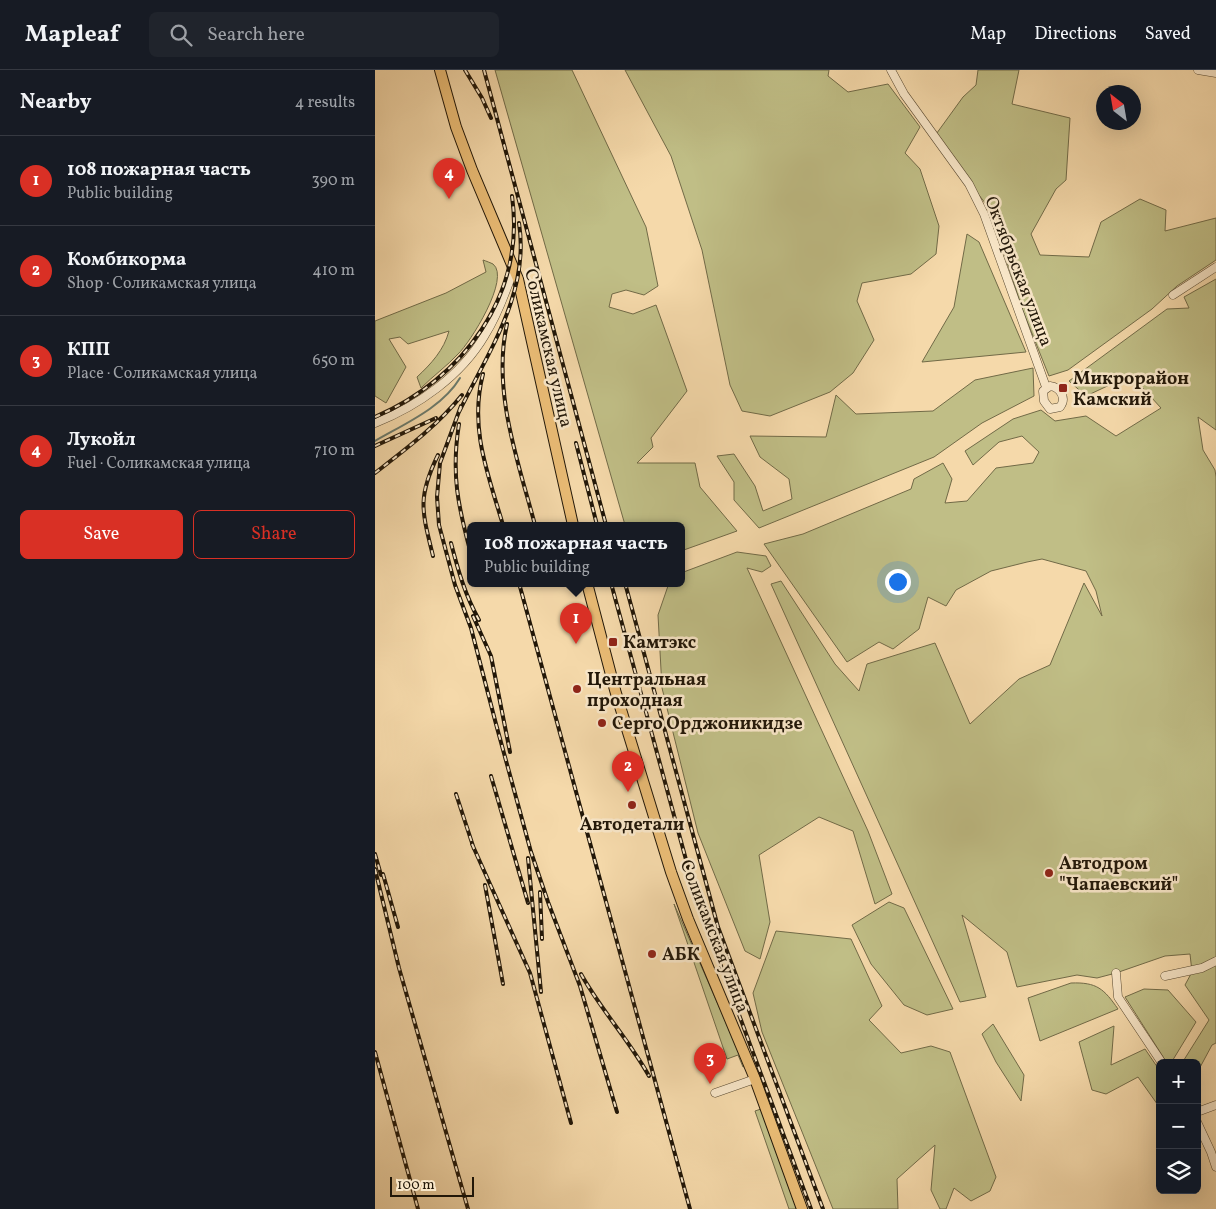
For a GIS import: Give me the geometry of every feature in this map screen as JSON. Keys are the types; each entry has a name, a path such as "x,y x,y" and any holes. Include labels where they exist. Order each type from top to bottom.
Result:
{"main road":[{"name":"Соликамская улица","path":"440,70 456,127 472,170 514,268 521,290 572,522"},
{"name":"Соликамская улица","path":"588,587 615,690 671,872 688,919 755,1080 802,1209"}],"street":[{"name":"Октябрьская улица","path":"891,70 903,94 969,184 984,214 1046,387"},
{"path":"1199,70 1216,73"},
{"path":"1173,295 1216,267"},
{"path":"375,423 408,408 427,395 444,382 471,356 485,336 497,313 514,268"},
{"path":"1165,976 1202,968 1216,961"},
{"path":"1116,973 1119,997 1159,1059"},
{"path":"715,1093 755,1080"},
{"path":"1201,1111 1216,1105"},
{"path":"1201,1131 1216,1167"}],"shaded area":[{"path":"495,70 572,70 646,227 658,286 644,295 626,290 612,294 609,307 633,314 656,305 687,391 651,438 653,447 637,463 695,463 700,487 737,531 685,550 685,522 624,522"},
{"path":"625,70 829,70 828,76 848,92 888,84 920,127 905,153 920,169 939,226 936,254 911,274 862,283 857,301 874,340 853,373 830,392 770,416 742,411 730,385 702,250 671,156"},
{"path":"978,70 1019,70 1012,104 1070,118 1066,180 1056,189 1031,234 1040,255 1089,257 1101,222 1140,199 1166,210 1165,231 1216,218 1216,260 1177,286 1152,309 1068,370 1049,376 1023,311 989,208 934,137 963,97 976,85"},
{"path":"967,234 979,242 1026,352 922,362 954,307"},
{"path":"483,260 493,264 497,271 497,282 487,310 464,348 421,388 417,377 436,356 444,344 449,331 408,344 400,337 389,339 406,367 386,403 375,396 375,321 446,293 486,272"},
{"path":"1216,279 1216,430 1198,417 1203,450 1215,470 1216,477 1216,1043 1212,1045 1201,1066 1201,1059 1185,1059 1209,1020 1185,985 1192,972 1190,954 1165,956 1097,978 1077,975 1017,987 1007,952 962,915 986,997 960,1002 771,584 781,581 835,664 859,691 867,664 935,643 970,724 1019,679 1050,665 1084,583 1102,616 1096,591 1086,571 1042,559 991,571 956,590 946,606 928,597 919,629 893,649 879,642 847,662 764,544 803,534 911,489 914,479 943,463 952,479 945,503 967,501 996,468 1033,463 1039,452 1022,436 999,442 973,465 965,451 1013,419 1041,410 1055,421 1086,416 1116,436 1161,408 1131,375 1086,396 1069,381 1167,309 1189,308 1184,297"},
{"path":"1033,368 1034,396 982,423 934,457 759,528 734,500 734,482 717,456 734,454 755,486 763,511 792,499 789,479 760,457 750,436 826,437 836,395 856,414 933,411 975,380"},
{"path":"737,552 766,556 771,566 762,572 747,568 868,831 892,894 875,904 853,831 819,817 759,855 770,922 760,959 745,951 698,833 662,688 658,615 668,587 685,587 685,572"},
{"path":"889,902 904,908 953,1009 927,1015 904,1005 871,964 852,925"},
{"path":"674,904 745,1066 743,1067 738,1055 727,1059"},
{"path":"776,931 851,939 882,1006 869,1020 901,1053 931,1046 950,1052 996,1177 990,1191 971,1201 954,1188 946,1209 940,1209 931,1190 935,1145 897,1179 898,1209 833,1209 762,1032 753,993"},
{"path":"1071,983 1087,984 1099,988 1118,1009 1040,1041 1028,998"},
{"path":"1144,989 1168,990 1196,1022 1173,1059 1164,1059 1125,997"},
{"path":"993,1024 1024,1075 1021,1101 996,1062 982,1034"},
{"path":"1114,1026 1111,1065 1145,1049 1156,1065 1156,1102 1138,1077 1106,1094 1092,1090 1079,1042"},
{"path":"761,1109 797,1209 789,1209 755,1111"}],"waterway":[{"path":"375,441 433,407 452,389 460,378"}],"railway":[{"path":"465,70 482,98 491,118"},
{"path":"484,70 605,522"},
{"path":"375,417 407,401 435,380 461,356 482,329 498,299 509,267 514,232 512,196"},
{"path":"459,412 494,344 512,298 518,274 521,249 519,223"},
{"path":"507,324 503,349 505,400 509,426 534,522"},
{"path":"483,374 479,394 479,432 486,469 502,522"},
{"path":"375,473 432,427 462,395"},
{"path":"461,406 440,463 437,497 439,525 455,585 471,628 531,852 580,986 617,1112"},
{"path":"375,446 436,418"},
{"path":"459,424 456,459 457,490 467,537"},
{"path":"576,443 596,522"},
{"path":"433,556 423,505 427,483 438,455"},
{"path":"451,543 459,573 479,620"},
{"path":"520,587 690,1209"},
{"path":"612,587 698,904 811,1209"},
{"path":"626,587 718,927 823,1209"},
{"path":"473,616 491,656 510,752"},
{"path":"491,776 528,903"},
{"path":"456,794 474,849"},
{"path":"472,844 530,973 571,1123"},
{"path":"375,854 381,875"},
{"path":"528,858 541,992"},
{"path":"375,869 399,968 468,1209"},
{"path":"383,874 398,927"},
{"path":"485,885 503,984"},
{"path":"540,892 542,939"},
{"path":"581,974 649,1076"},
{"path":"375,1052 418,1209"}],"place":[{"name":"Лукойл","path":"449,199"},
{"name":"Микрорайон Камский","path":"1063,388"},
{"name":"Камтэкс","path":"613,642"},
{"name":"108 пожарная часть","path":"576,644"},
{"name":"Центральная проходная","path":"577,689"},
{"name":"Серго Орджоникидзе","path":"602,723"},
{"name":"Комбикорма","path":"628,792"},
{"name":"Автодетали","path":"632,805"},
{"name":"Автодром \"Чапаевский\"","path":"1049,873"},
{"name":"АБК","path":"652,954"},
{"name":"КПП","path":"710,1084"}]}
